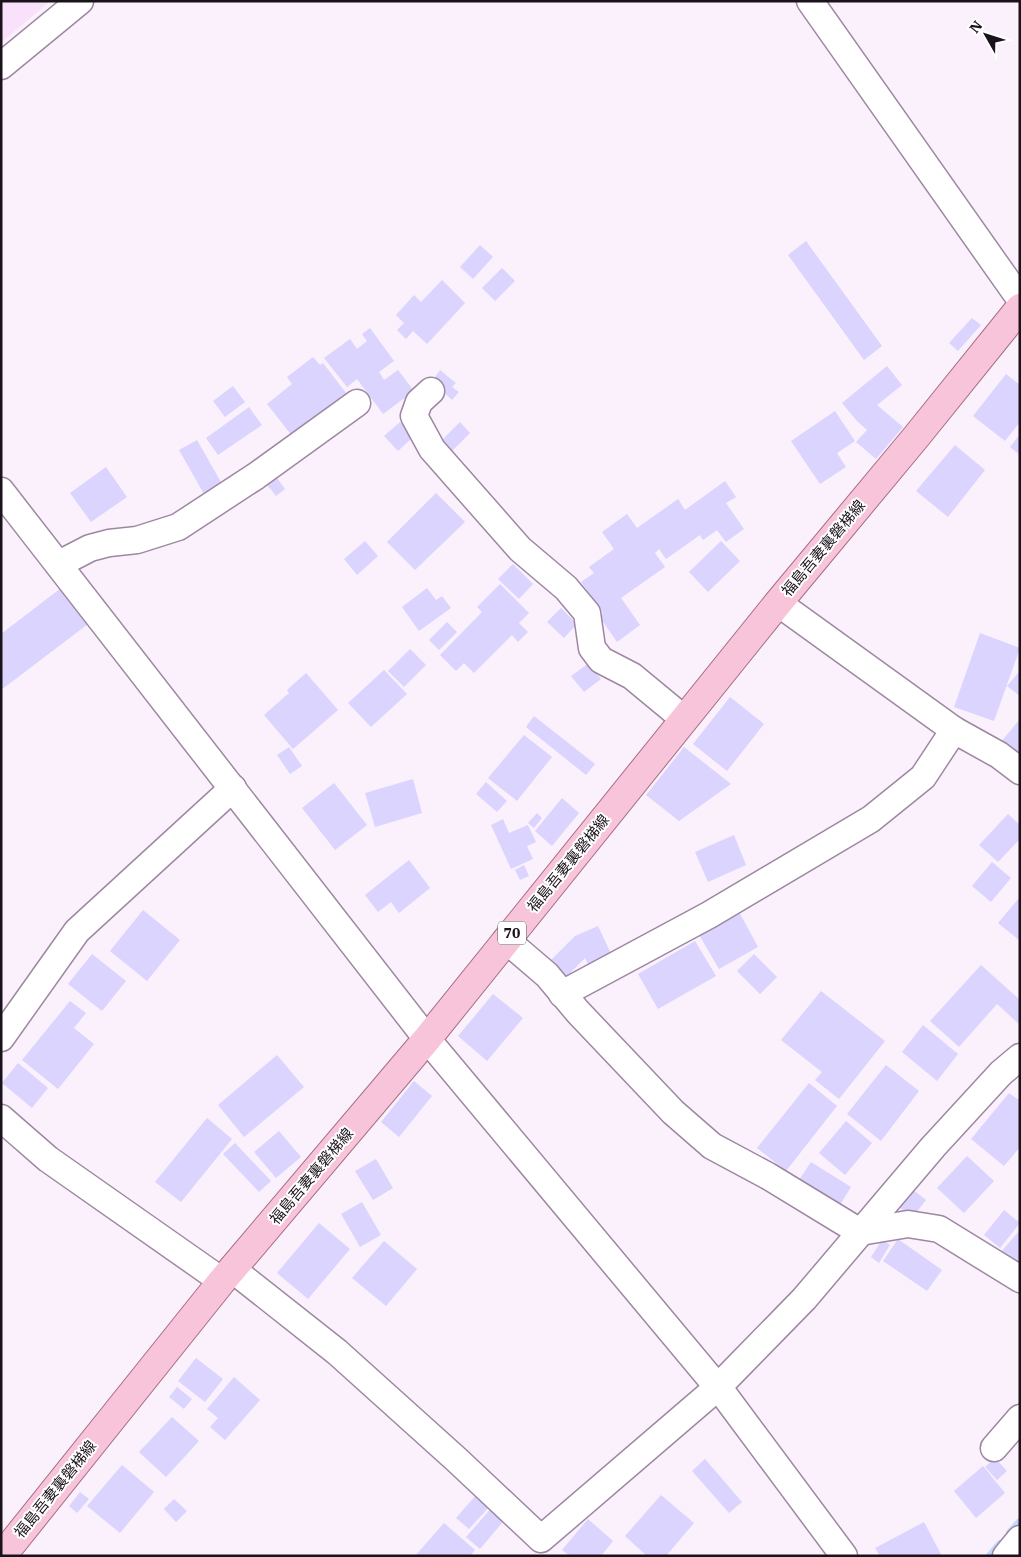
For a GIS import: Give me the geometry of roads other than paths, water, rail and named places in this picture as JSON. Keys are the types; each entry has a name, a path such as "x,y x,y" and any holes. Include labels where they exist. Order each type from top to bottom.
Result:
{"main road":[{"name":"福島吾妻裏磐梯線","path":"2,1556 227,1275 427,1039 778,603 1020,308"}],"street":[{"path":"1,66 80,1"},
{"path":"810,1 1020,299"},
{"path":"431,391 419,402 414,416 432,449 520,549 566,588 587,613 592,648 601,660 632,676 684,719"},
{"path":"59,564 90,548 109,543 137,540 178,527 256,476 357,404"},
{"path":"1,491 427,1039 718,1387 844,1556"},
{"path":"778,603 954,730 999,755 1020,771"},
{"path":"562,994 709,915 870,819 923,777 954,730"},
{"path":"1,1038 77,931 233,788"},
{"path":"506,940 547,975 578,1012 673,1112 712,1146 768,1176 860,1232 908,1224 940,1229 1020,1280"},
{"path":"1,1118 48,1159 227,1275 337,1352 542,1539 718,1387 804,1299 933,1146 1001,1074 1020,1057"},
{"path":"994,1448 1020,1418"},
{"path":"1006,1556 1020,1539"}],"waterway":[{"path":"1010,1533 1020,1522"},
{"path":"990,1556 1000,1544"}]}
